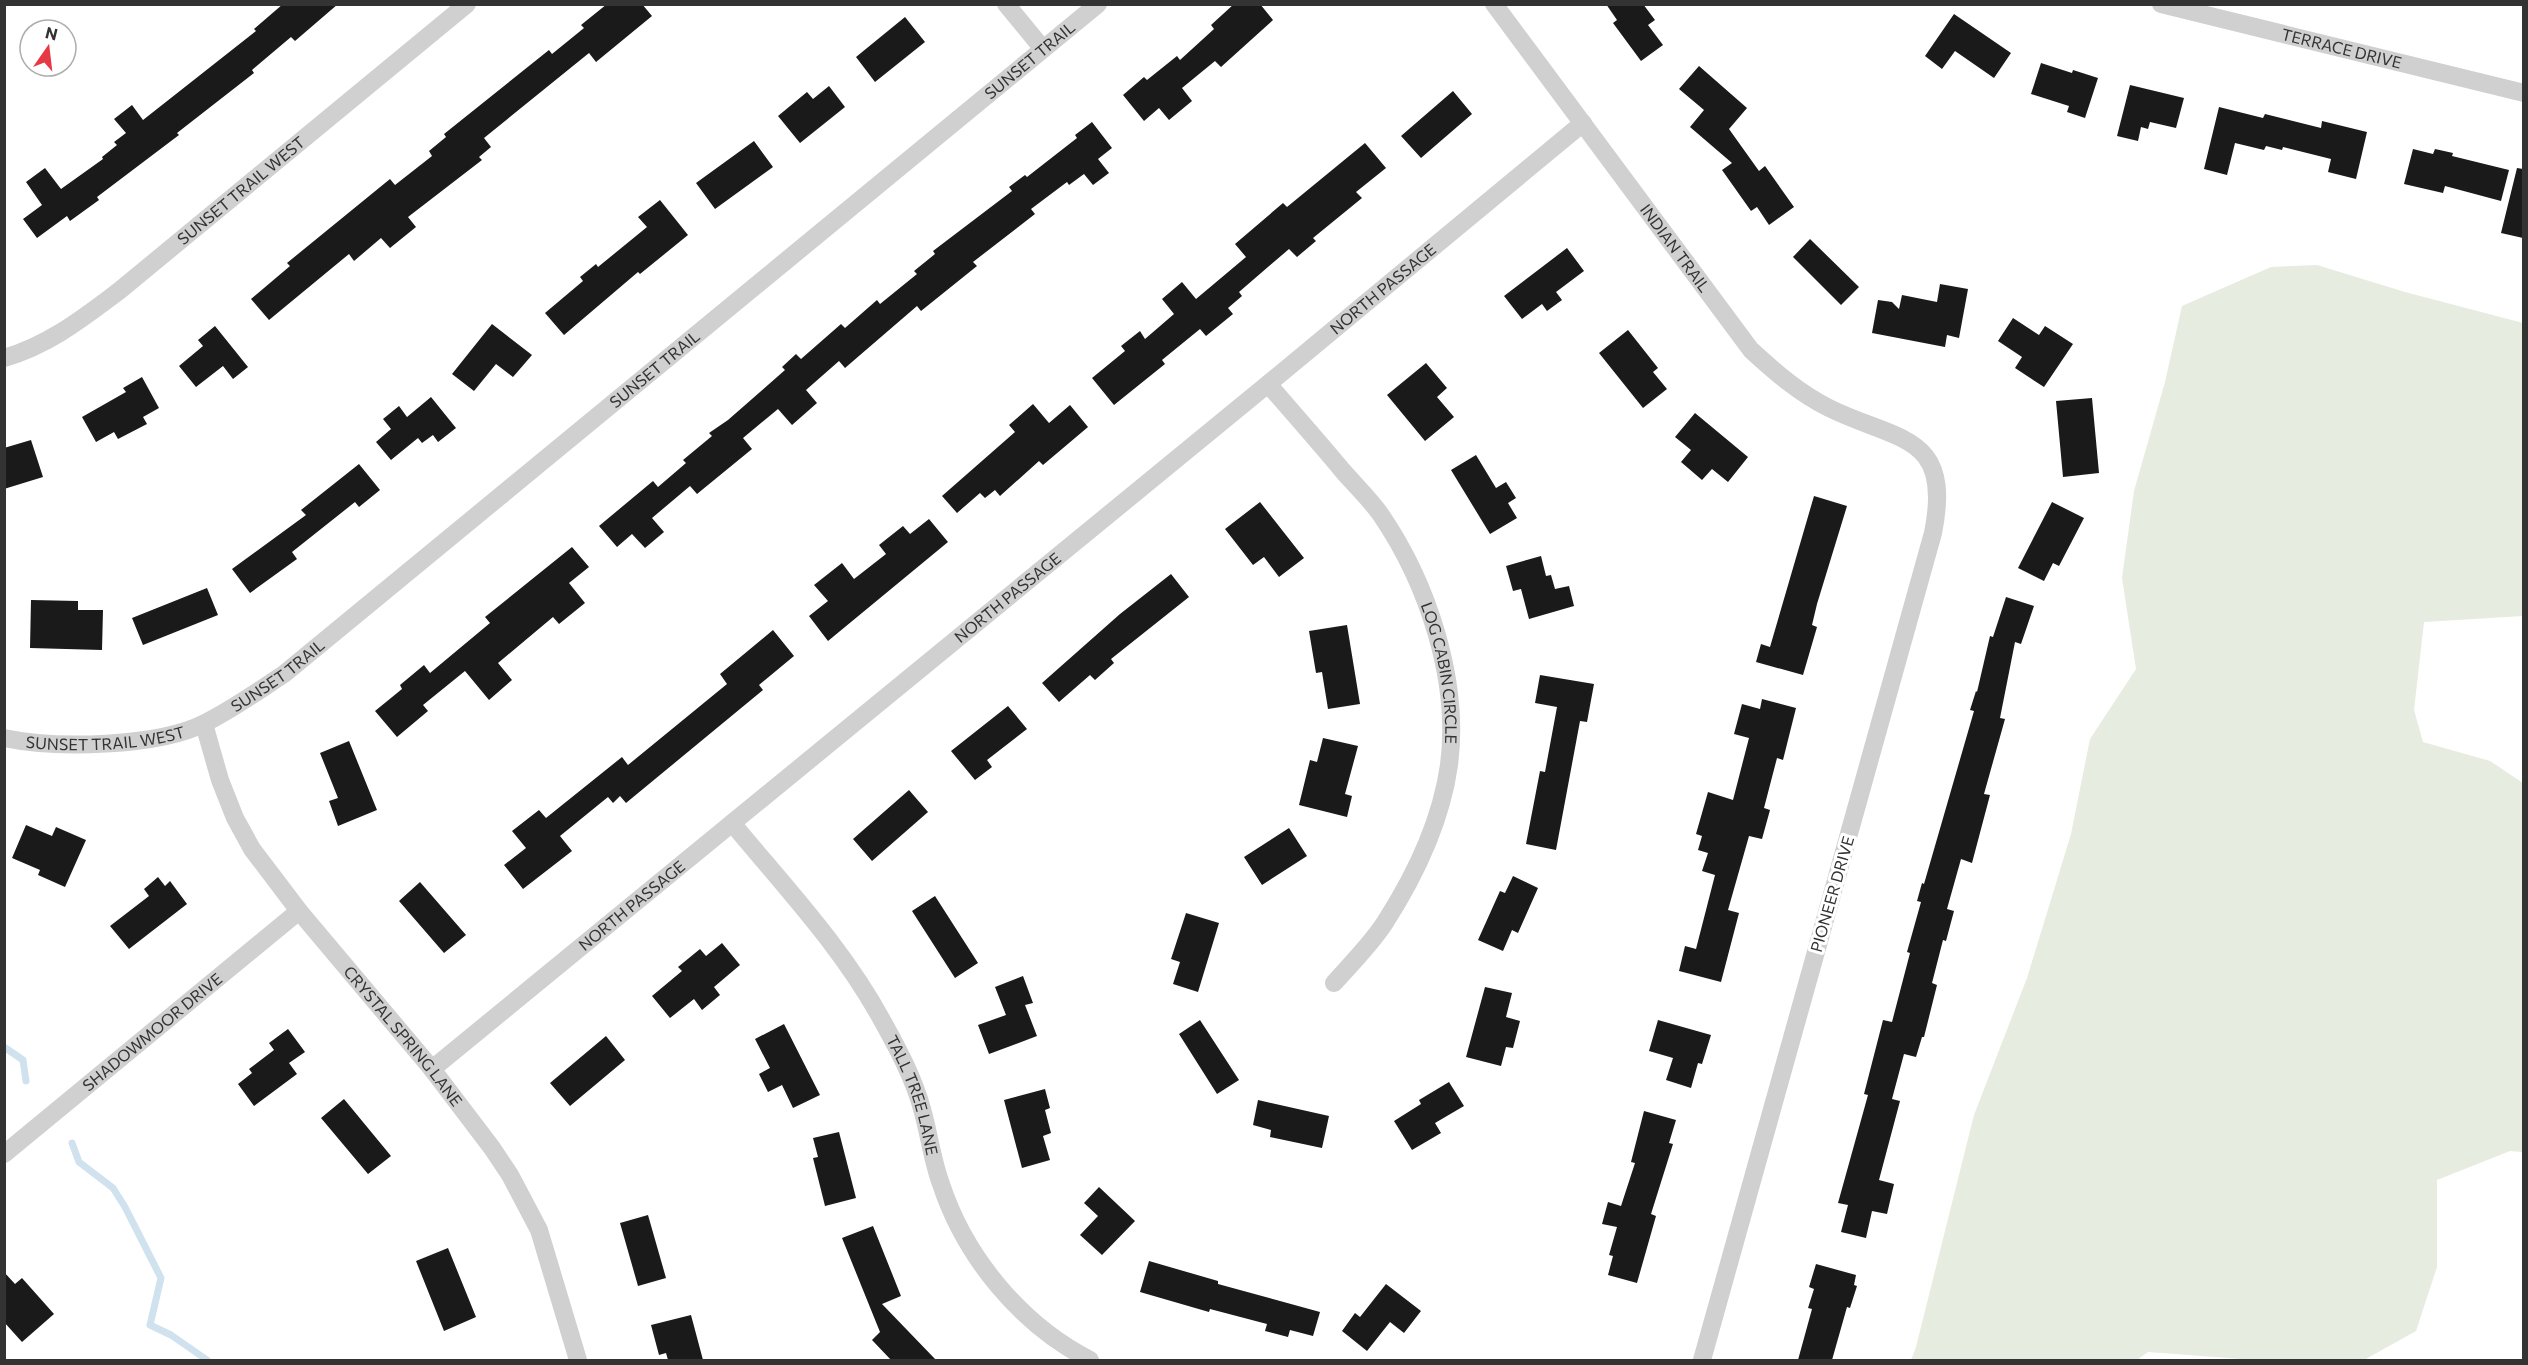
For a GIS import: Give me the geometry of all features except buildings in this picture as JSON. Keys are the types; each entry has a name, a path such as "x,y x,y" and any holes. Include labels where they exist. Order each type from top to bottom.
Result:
{"street":[{"name":"SUNSET TRAIL WEST","path":"4,358 42,344 66,331 119,291 467,4"},
{"path":"1006,4 1043,49"},
{"name":"SUNSET TRAIL","path":"204,724 284,674 1098,4"},
{"name":"INDIAN TRAIL","path":"1494,4 1751,350 1801,392 1854,419 1904,438"},
{"name":"TERRACE DRIVE","path":"2161,4 2523,93"},
{"name":"NORTH PASSAGE","path":"432,1069 1583,123"},
{"name":"LOG CABIN CIRCLE","path":"1268,384 1380,514 1419,585 1434,630 1445,675 1450,721 1449,765 1440,805 1428,840 1408,884 1382,926 1334,983"},
{"name":"PIONEER DRIVE","path":"1702,1360 1933,533 1938,509 1938,487 1927,457 1917,446 1904,438"},
{"name":"SUNSET TRAIL WEST","path":"4,738 48,743 112,743 177,732 204,724"},
{"name":"CRYSTAL SPRING LANE","path":"204,724 220,780 235,818 252,849 299,910 432,1069 492,1148 539,1230 579,1360"},
{"name":"TALL TREE LANE","path":"732,823 841,954 884,1022 922,1106 940,1183 959,1229 1002,1290 1018,1307 1057,1340 1090,1360"},
{"name":"SHADOWMOOR DRIVE","path":"4,1154 299,910"}],"shaded area":[{"path":"2317,265 2405,292 2523,323 2523,616 2424,622 2414,710 2423,742 2490,761 2523,783 2523,1152 2510,1151 2437,1180 2437,1267 2416,1331 2364,1360 2255,1360 2148,1352 2137,1360 1911,1360 1974,1115 2027,978 2071,834 2090,739 2136,669 2122,578 2134,491 2165,382 2182,306 2271,267"}],"waterway":[{"path":"4,1047 23,1060 26,1081"},
{"path":"72,1143 79,1162 113,1188 161,1278 150,1325 171,1335 207,1360"}]}
